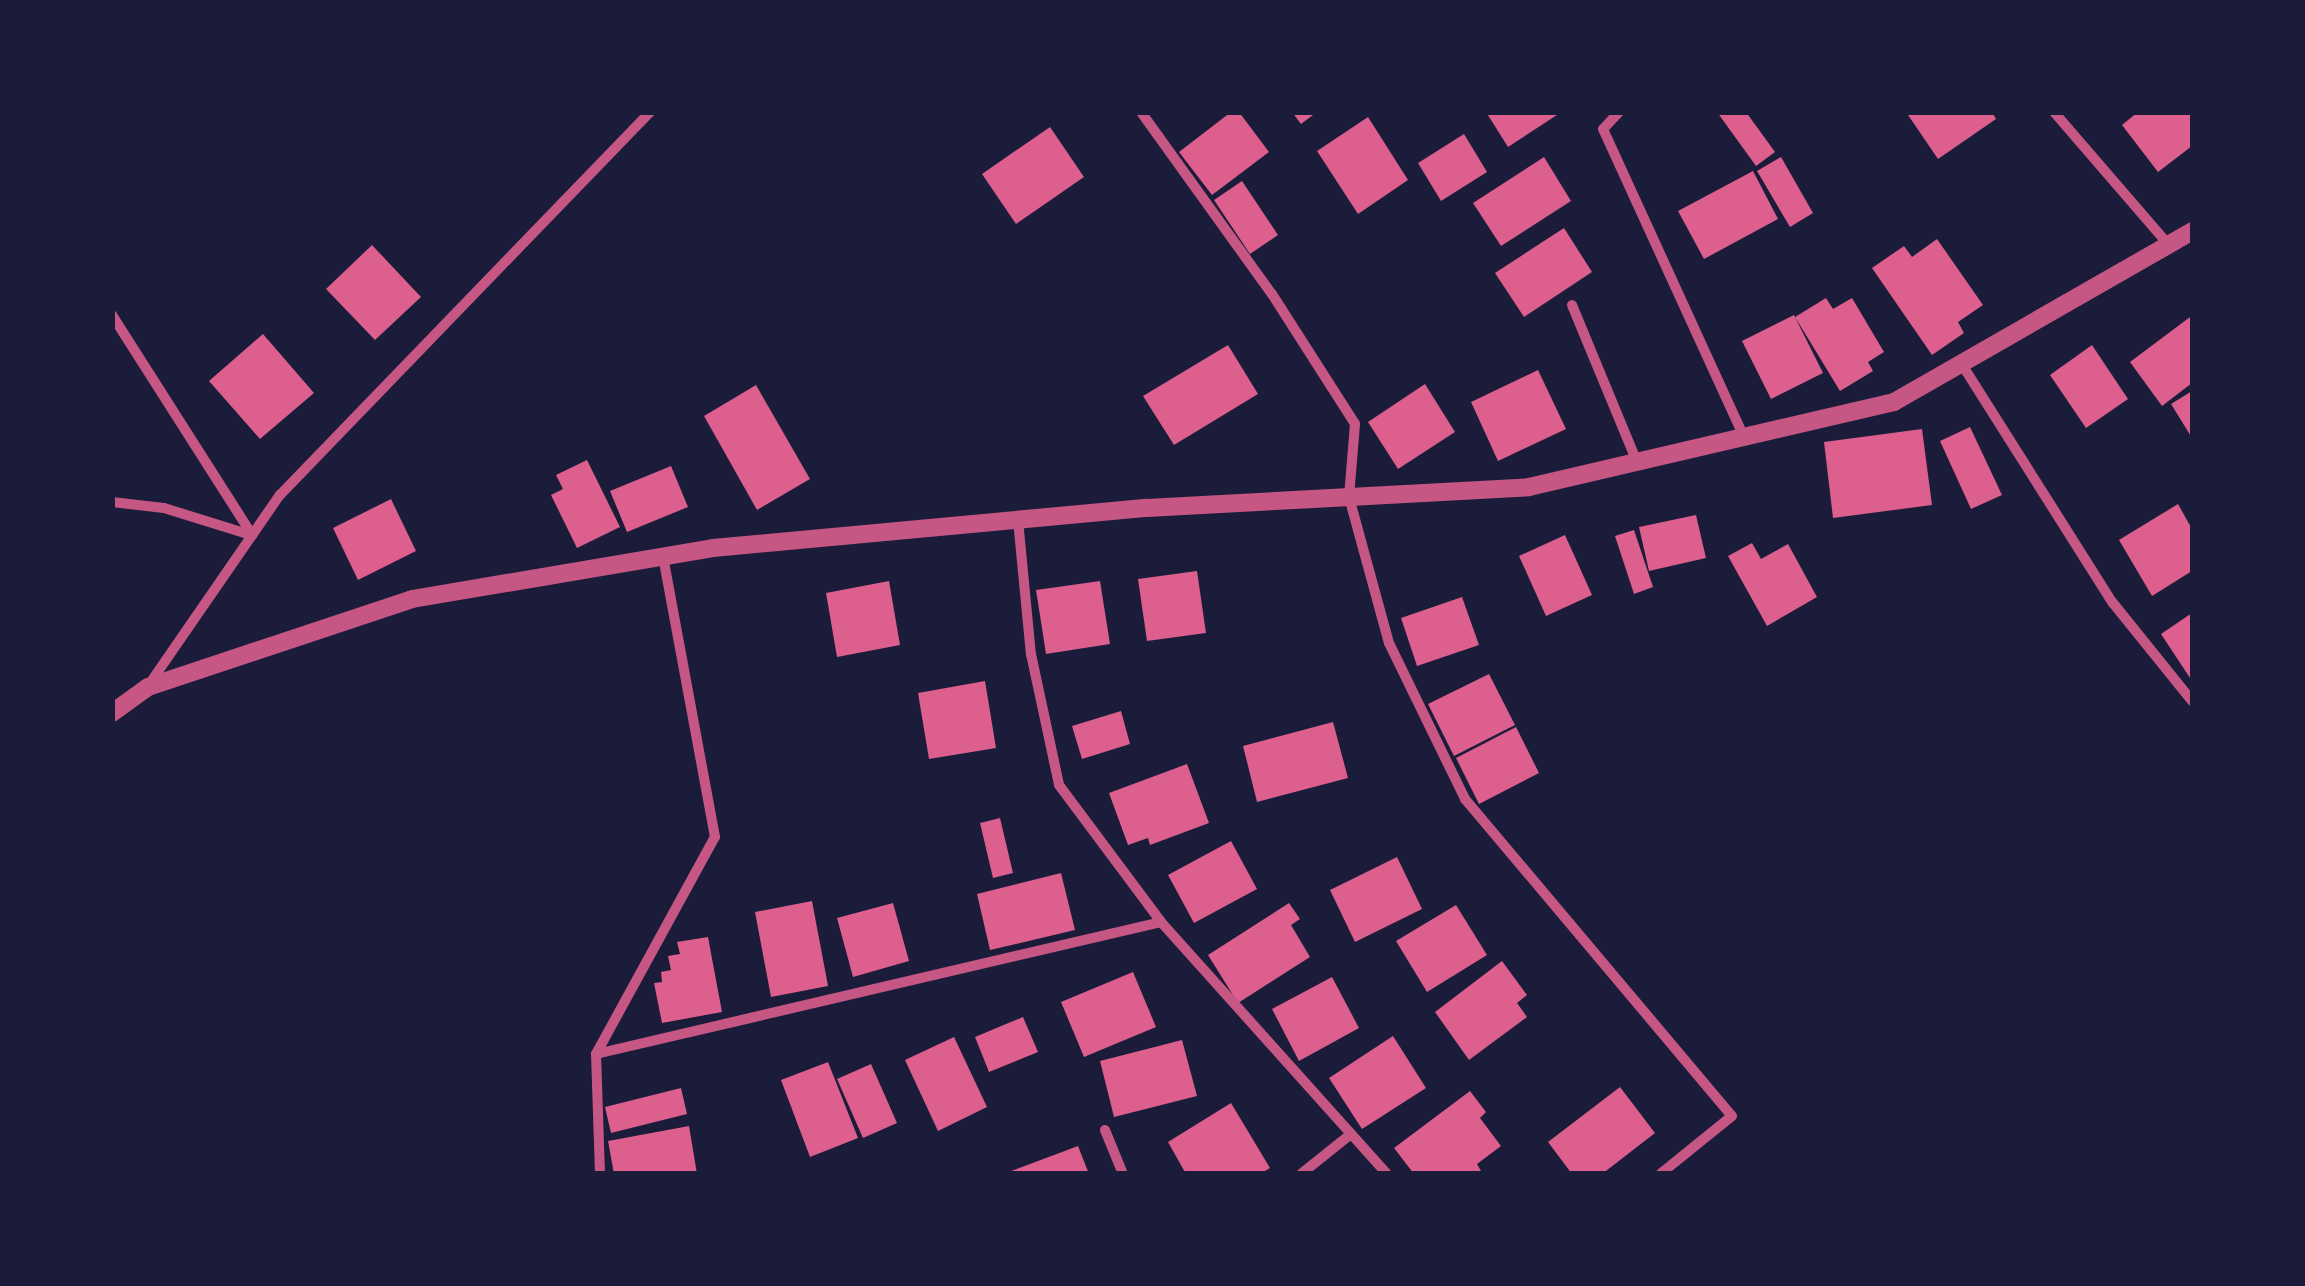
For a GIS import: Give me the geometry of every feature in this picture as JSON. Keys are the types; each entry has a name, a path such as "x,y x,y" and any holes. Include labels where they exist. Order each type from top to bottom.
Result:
{"street":[{"path":"148,687 280,495 650,112"},
{"path":"1140,112 1272,294 1355,424 1349,497 1389,644 1465,799 1732,1116 1660,1174"},
{"path":"1618,112 1603,129 1744,437"},
{"path":"2054,112 2168,244"},
{"path":"112,713 148,687 412,599 713,548 1018,520 1529,487 1637,462 1894,402 2192,231"},
{"path":"1572,305 1637,462"},
{"path":"112,315 252,535"},
{"path":"1961,364 2113,604 2192,701"},
{"path":"112,502 164,508 252,535"},
{"path":"1018,520 1030,654 1059,785 1161,922 1387,1174"},
{"path":"600,1174 596,1054 715,837 663,557"},
{"path":"596,1054 1161,922"},
{"path":"1105,1130 1123,1174"},
{"path":"1301,1174 1352,1134"}],"building":[{"path":"1231,112 1239,112 1269,152 1212,195 1179,152"},
{"path":"1292,112 1317,112 1301,124"},
{"path":"1486,112 1555,112 1557,115 1508,147"},
{"path":"1717,112 1746,112 1775,152 1756,166"},
{"path":"1906,112 1992,112 1996,119 1938,159"},
{"path":"2138,112 2192,112 2192,146 2158,172 2122,125"},
{"path":"1368,117 1408,180 1358,214 1317,151"},
{"path":"1050,127 1084,177 1016,224 982,174"},
{"path":"1464,134 1487,172 1441,201 1418,163"},
{"path":"1544,157 1571,201 1501,246 1473,203"},
{"path":"1781,157 1813,213 1790,227 1757,171"},
{"path":"1753,171 1778,219 1704,259 1678,211"},
{"path":"1242,181 1278,235 1250,254 1214,200"},
{"path":"1564,228 1592,272 1524,317 1495,273"},
{"path":"1937,239 1983,305 1958,322 1964,333 1932,355 1872,268 1904,246 1912,257"},
{"path":"372,245 421,297 375,340 326,289"},
{"path":"1826,298 1833,309 1852,298 1884,352 1868,362 1873,371 1840,391 1795,317"},
{"path":"1794,315 1823,373 1771,399 1742,341"},
{"path":"2190,317 2192,383 2162,406 2130,362"},
{"path":"263,334 314,393 260,439 209,381"},
{"path":"1228,345 1258,394 1174,445 1143,396"},
{"path":"2092,345 2128,399 2086,428 2050,375"},
{"path":"1538,370 1566,429 1498,461 1471,402"},
{"path":"1425,384 1455,432 1398,469 1368,422"},
{"path":"756,385 810,479 757,510 704,416"},
{"path":"2192,391 2192,438 2171,404"},
{"path":"1970,427 2002,495 1971,509 1940,441"},
{"path":"1922,429 1932,505 1833,518 1824,442"},
{"path":"587,460 620,527 577,548 551,495 563,489 556,475"},
{"path":"671,466 688,507 627,532 610,491"},
{"path":"391,499 416,551 358,580 333,528"},
{"path":"2178,504 2192,529 2192,571 2152,596 2119,540"},
{"path":"1696,515 1706,558 1649,571 1639,527"},
{"path":"1634,530 1653,587 1634,594 1615,536"},
{"path":"1565,535 1592,595 1546,616 1519,556"},
{"path":"1752,543 1761,559 1788,544 1817,597 1767,626 1728,556"},
{"path":"1197,571 1206,633 1147,641 1138,579"},
{"path":"889,581 900,645 837,657 826,593"},
{"path":"1100,581 1110,644 1046,654 1036,590"},
{"path":"1462,597 1479,645 1417,666 1401,618"},
{"path":"2192,613 2192,681 2161,634"},
{"path":"1489,674 1515,725 1454,756 1428,704"},
{"path":"985,681 996,748 929,759 918,693"},
{"path":"1121,711 1130,744 1082,759 1072,726"},
{"path":"1333,722 1348,778 1257,802 1243,746"},
{"path":"1516,727 1539,773 1479,804 1456,758"},
{"path":"1187,764 1209,823 1150,845 1148,838 1128,845 1109,793"},
{"path":"1000,818 1013,873 993,878 980,823"},
{"path":"1231,841 1257,889 1194,923 1168,875"},
{"path":"1397,857 1422,909 1355,942 1330,890"},
{"path":"1061,873 1075,930 990,950 977,894"},
{"path":"812,901 828,986 771,997 755,912"},
{"path":"893,903 909,961 853,977 837,918"},
{"path":"1289,903 1300,919 1291,925 1310,957 1238,1003 1208,955"},
{"path":"1456,905 1487,955 1427,992 1396,941"},
{"path":"708,937 722,1012 662,1023 654,983 662,982 661,972 671,970 668,956 680,954 677,942"},
{"path":"1502,961 1527,995 1517,1003 1527,1017 1469,1060 1435,1012"},
{"path":"1133,972 1156,1027 1084,1057 1061,1002"},
{"path":"1332,977 1359,1028 1299,1061 1272,1009"},
{"path":"1023,1017 1038,1052 989,1072 975,1037"},
{"path":"1393,1036 1426,1088 1362,1129 1329,1078"},
{"path":"954,1037 987,1107 938,1131 905,1060"},
{"path":"1182,1040 1197,1096 1114,1117 1100,1061"},
{"path":"828,1062 858,1138 810,1157 781,1080"},
{"path":"871,1064 897,1123 863,1138 837,1079"},
{"path":"1620,1087 1655,1133 1602,1174 1572,1174 1548,1142"},
{"path":"681,1088 687,1114 611,1133 605,1107"},
{"path":"1470,1091 1486,1112 1480,1118 1501,1146 1477,1164 1481,1171 1478,1174 1414,1174 1394,1148"},
{"path":"1231,1103 1270,1168 1260,1174 1186,1174 1168,1142"},
{"path":"689,1126 697,1174 614,1174 608,1141"},
{"path":"1078,1146 1089,1174 1006,1174 1006,1173"}]}
